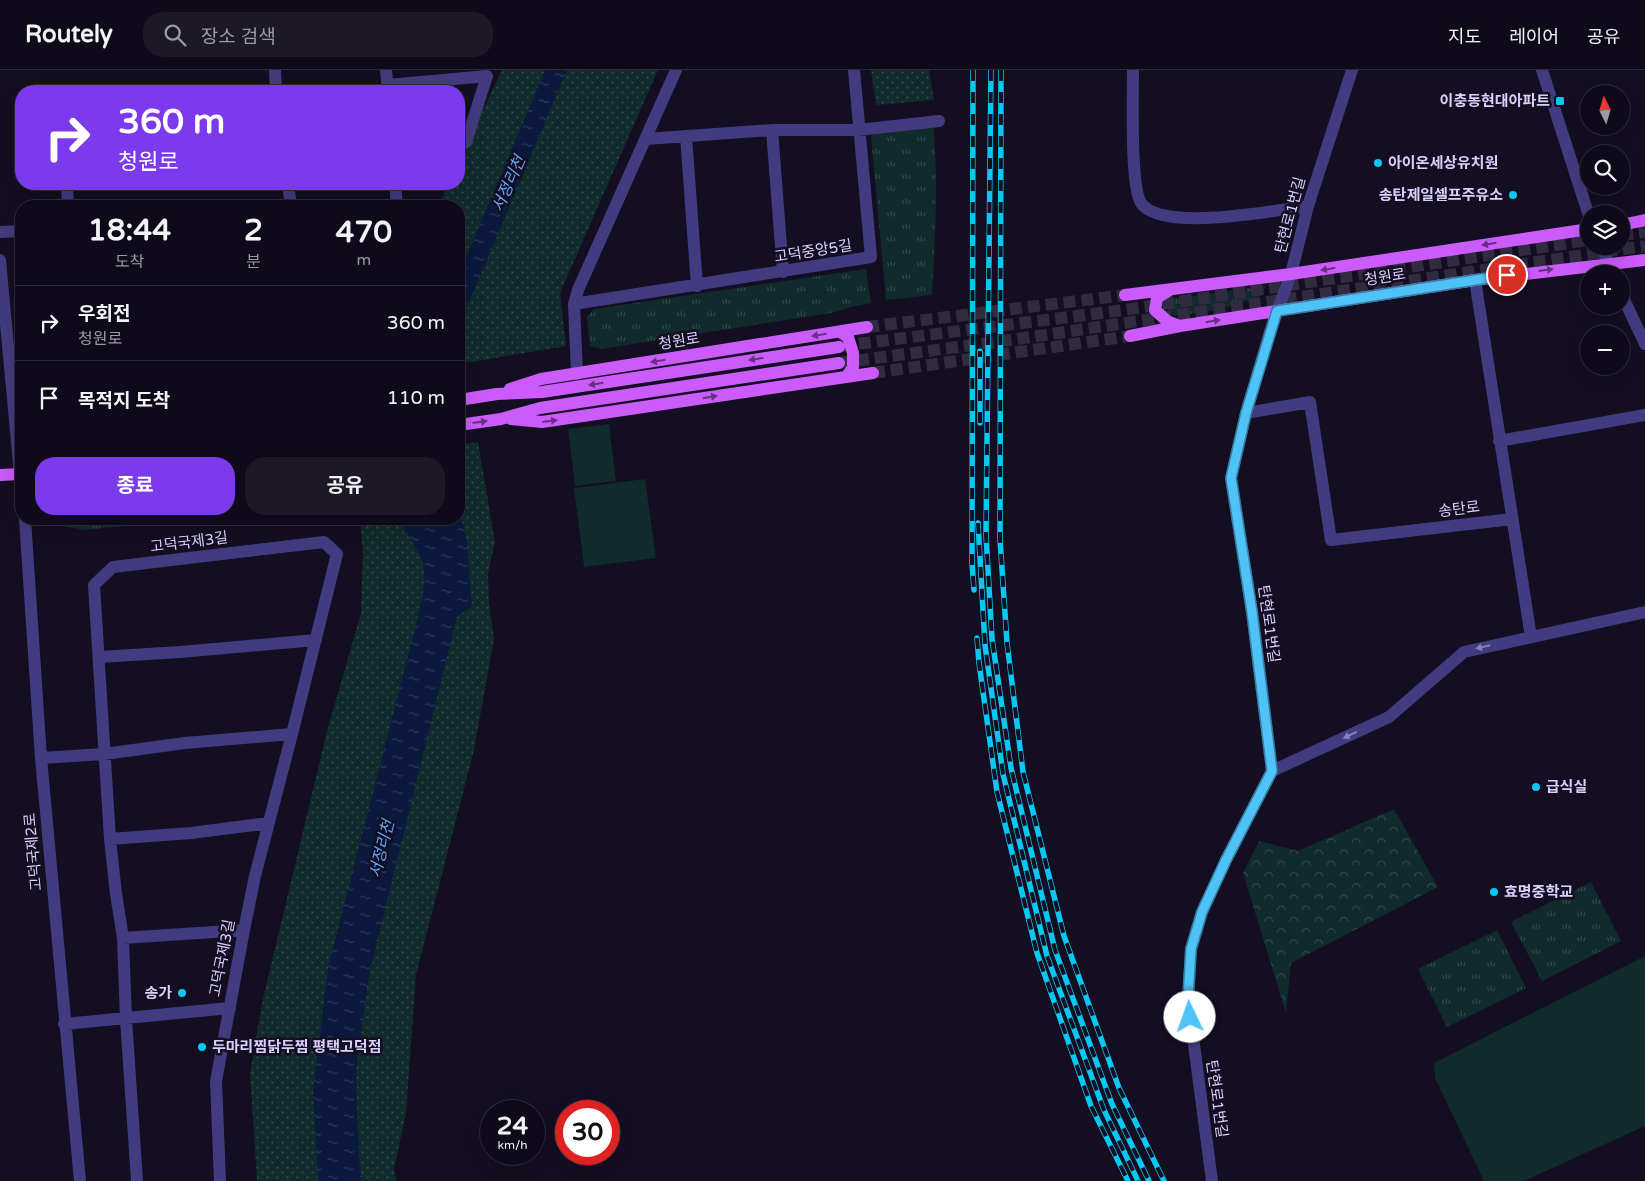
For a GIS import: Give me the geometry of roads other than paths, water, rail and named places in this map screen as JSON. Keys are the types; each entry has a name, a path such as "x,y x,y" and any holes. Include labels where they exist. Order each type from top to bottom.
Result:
{"main road":[{"path":"1630,223 1645,220"},
{"name":"청원로","path":"1125,295 1291,274 1580,230"},
{"name":"청원로","path":"1626,265 1645,260"},
{"name":"청원로","path":"1130,336 1180,326 1474,280 1580,271"},
{"path":"1172,289 1157,298 1155,310 1167,321 1180,326"},
{"name":"청원로","path":"497,394 541,379 867,327"},
{"path":"840,332 848,337 853,353 853,368 846,377"},
{"name":"청원로","path":"465,399 497,394 542,392 839,347"},
{"path":"465,424 501,419 540,408 839,363"},
{"path":"501,419 542,422 873,373"},
{"path":"0,475 15,476"}],"street":[{"path":"274,70 275,85"},
{"path":"386,70 388,85"},
{"path":"577,374 574,304 578,290 676,70"},
{"name":"고덕중앙5길","path":"574,304 871,257 854,70"},
{"path":"1133,70 1134,178 1141,203 1155,214 1183,219 1208,218 1308,206"},
{"name":"탄현로1번길","path":"1212,1181 1188,999 1191,949 1206,904 1226,860 1272,771 1252,612 1231,478 1246,413 1277,311 1291,274 1308,206 1352,70"},
{"path":"1542,70 1585,205"},
{"path":"413,85 487,76 466,142"},
{"path":"646,139 772,130 858,130 939,121"},
{"path":"772,130 783,272"},
{"path":"686,136 697,286"},
{"path":"0,232 15,231"},
{"path":"0,260 15,414"},
{"path":"1474,280 1531,637"},
{"path":"1630,312 1645,344"},
{"name":"송탄로","path":"1246,413 1310,402 1331,540 1512,519"},
{"path":"1499,441 1645,415"},
{"name":"고덕국제2로","path":"25,525 40,758 80,1181"},
{"name":"고덕국제3길","path":"138,1181 126,1019 123,938 110,839 94,585 113,567 324,542 337,554 256,876 216,1081 220,1181"},
{"path":"1272,771 1389,717 1464,652 1645,612"},
{"path":"98,657 316,640"},
{"path":"40,758 104,754 185,743 292,734"},
{"path":"110,839 191,833 269,824"},
{"path":"123,938 244,930"},
{"path":"64,1024 230,1008"}],"water":[{"name":"서정리천","path":"545,70 567,70 465,312 465,260"},
{"name":"서정리천","path":"404,525 463,525 467,542 472,607 457,616 369,975 356,1071 359,1160 362,1181 318,1181 313,1090 328,968 424,588 421,558"}],"tunnel":[{"path":"1630,234 1645,232"},
{"path":"841,346 1124,310 1580,241"},
{"path":"839,363 1024,338 1645,246"},
{"path":"867,327 1125,295"},
{"path":"873,373 1130,336"}],"railway":[{"path":"973,70 972,563 974,590"},
{"path":"991,70 986,535 992,639 1011,768 1055,950 1112,1104 1149,1181"},
{"path":"1001,70 1000,539 1007,643 1023,772 1064,936 1119,1088 1164,1181"},
{"path":"980,351 980,423"},
{"path":"978,523 985,645 1003,774 1047,956 1104,1110 1138,1181"},
{"path":"977,638 997,792 1037,953 1091,1106 1128,1181"}],"place":[{"name":"이충동현대아파트","path":"1560,101"},
{"name":"아이온세상유치원","path":"1378,163"},
{"name":"송탄제일셀프주유소","path":"1513,195"},
{"name":"급식실","path":"1536,787"},
{"name":"효명중학교","path":"1494,892"},
{"name":"송가","path":"182,993"},
{"name":"두마리찜닭두찜 평택고덕점","path":"202,1047"}]}
